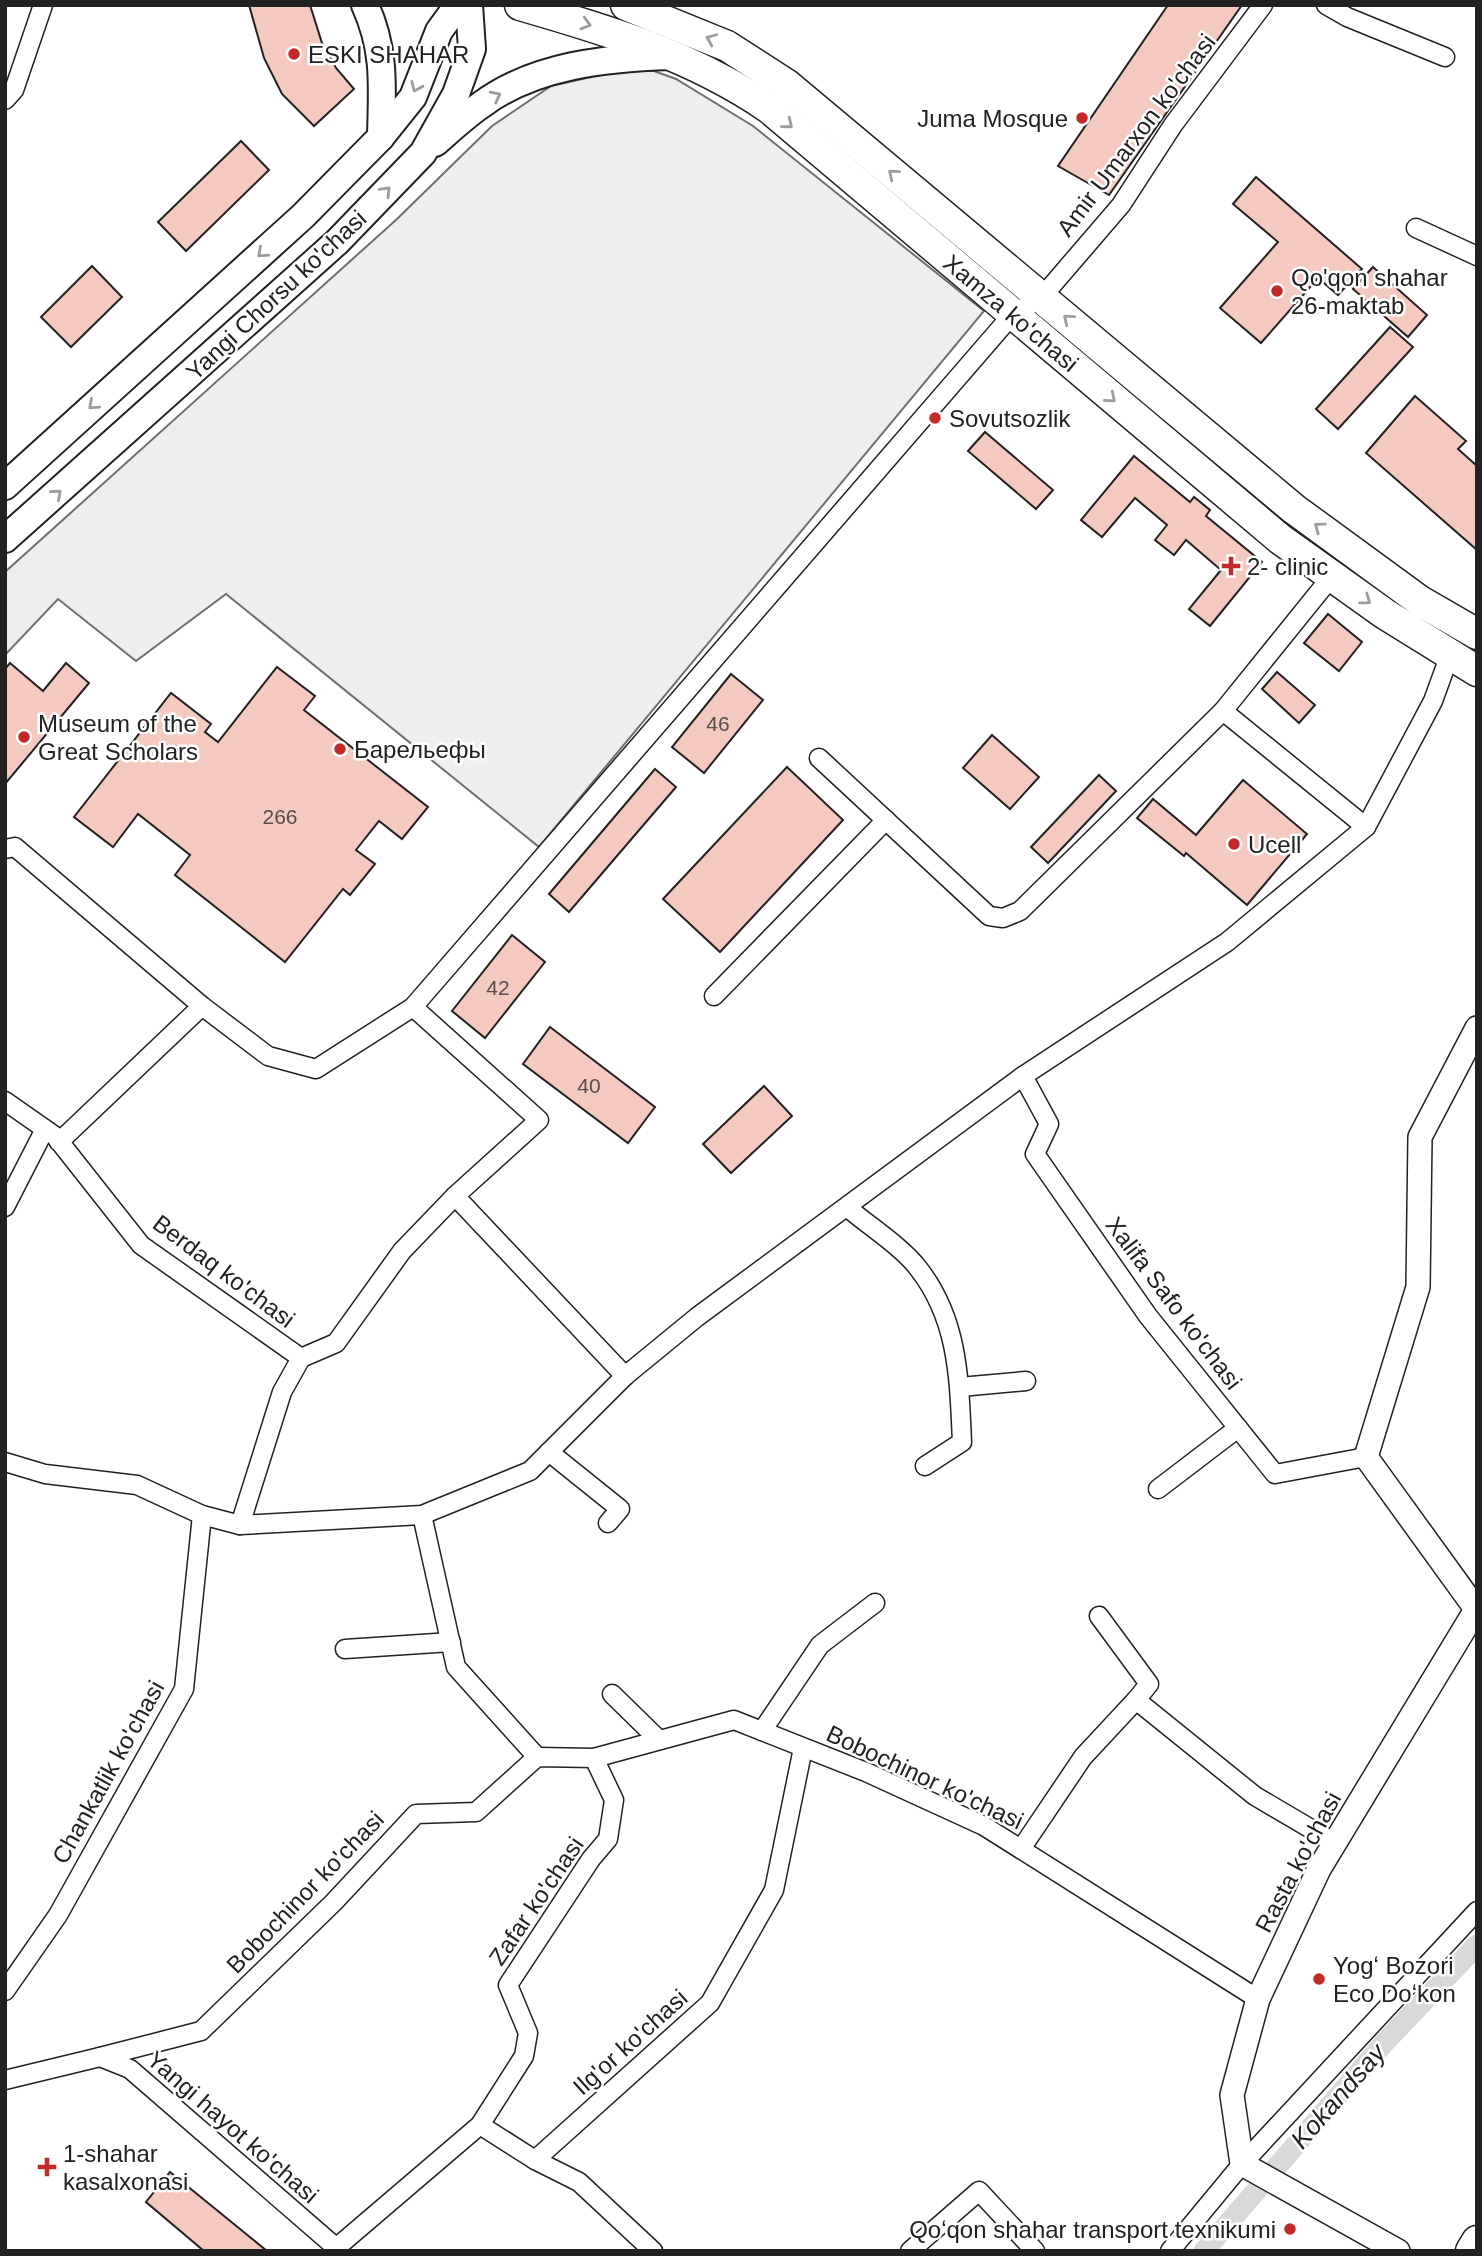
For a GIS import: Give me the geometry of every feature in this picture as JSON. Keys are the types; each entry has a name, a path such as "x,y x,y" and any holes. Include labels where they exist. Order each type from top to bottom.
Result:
{"main road":[{"path":"365,5 375,28 383,62 381,137"},
{"name":"Yangi Chorsu ko'chasi","path":"5,486 303,216 381,137 413,97 439,31 458,5"},
{"name":"Yangi Chorsu ko'chasi","path":"5,539 337,242 423,153 456,94 472,49 469,5"},
{"name":"Xamza ko'chasi","path":"520,5 613,32 678,56 739,88 769,108 1280,539 1449,657 1477,671"},
{"name":"Xamza ko'chasi","path":"640,8 727,46 786,84 1294,509 1420,601 1477,634"},
{"path":"423,153 482,103 528,80 589,63 623,58 678,56"},
{"path":"1471,2251 1477,2241"}],"street":[{"path":"5,100 14,90 43,5"},
{"name":"Amir Umarxon ko'chasi","path":"5,849 15,847 202,1006 268,1056 316,1069 413,1007 1012,315 1042,297 1121,205 1173,125 1263,5"},
{"path":"1326,5 1348,17 1445,57"},
{"path":"1416,228 1477,256"},
{"path":"819,758 989,916 1003,918 1020,911 1223,711 1332,576"},
{"path":"5,1462 45,1474 137,1485 202,1515 240,1525 422,1515 530,1471 625,1376 697,1317 848,1208 1023,1076 1227,942 1366,827 1433,701 1449,657"},
{"path":"1223,711 1366,827"},
{"path":"714,996 886,820"},
{"path":"59,1142 202,1006"},
{"path":"240,1525 282,1392 301,1358 336,1343 402,1251 455,1196 539,1120 413,1007"},
{"path":"1476,1608 1366,1458 1418,1287 1420,1136 1477,1028"},
{"name":"Xalifa Safo ko'chasi","path":"1023,1076 1049,1124 1035,1154 1148,1316 1275,1474 1366,1458"},
{"name":"Berdaq ko'chasi","path":"5,1101 59,1142 141,1245 301,1358"},
{"path":"5,1207 45,1129"},
{"path":"455,1196 625,1376"},
{"path":"848,1208 918,1268 952,1329 960,1387 962,1443 925,1466"},
{"path":"960,1387 1026,1381"},
{"path":"1158,1489 1238,1428"},
{"path":"549,1452 620,1510 608,1523"},
{"name":"Chankatlik ko'chasi","path":"5,1991 58,1915 184,1689 202,1515"},
{"path":"422,1515 456,1667 537,1757"},
{"path":"762,1731 820,1645 875,1603"},
{"name":"Rasta ko'chasi","path":"1242,2164 1232,2095 1258,1999 1319,1869 1476,1608"},
{"path":"1021,1849 1083,1757 1149,1684 1099,1616"},
{"path":"345,1649 451,1642"},
{"path":"612,1694 659,1740"},
{"path":"1136,1700 1255,1796 1335,1843"},
{"name":"Bobochinor ko'chasi","path":"100,2057 201,2031 334,1902 416,1814 476,1812 537,1757 594,1758 734,1720 984,1826 1258,1999"},
{"name":"Ilg'or ko'chasi","path":"535,2160 710,2003 774,1890 803,1748"},
{"name":"Zafar ko'chasi","path":"338,2249 480,2125 523,2056 528,2033 508,1985 608,1839 614,1800 594,1758"},
{"path":"1170,2251 1242,2164 1477,1911"},
{"path":"5,2080 100,2057"},
{"name":"Yangi hayot ko'chasi","path":"100,2057 130,2070 338,2249"},
{"path":"480,2125 535,2160 579,2182 653,2251"},
{"path":"1242,2164 1398,2251"},
{"path":"910,2251 979,2191 1035,2251"}],"shaded area":[{"path":"640,66 676,79 753,126 984,311 539,847 226,594 136,661 58,599 5,655 5,572 397,219 492,126 551,86"}],"building":[{"path":"249,5 310,5 322,43 336,68 354,89 314,126 282,94 264,58"},
{"path":"1168,5 1242,5 1109,195 1058,166"},
{"path":"241,141 269,170 186,251 158,222"},
{"path":"1256,177 1362,269 1338,295 1318,278 1261,343 1220,308 1278,242 1233,204"},
{"path":"92,266 122,297 71,347 41,317"},
{"path":"1373,267 1427,315 1408,337 1353,289"},
{"path":"1390,327 1413,347 1338,429 1316,409"},
{"path":"1415,396 1466,441 1458,449 1477,466 1477,550 1366,453"},
{"path":"985,432 1053,490 1036,509 968,451"},
{"path":"1134,456 1190,502 1194,497 1210,510 1206,516 1262,562 1210,626 1189,609 1221,570 1186,540 1174,555 1155,540 1167,525 1135,498 1102,537 1081,520"},
{"path":"1328,614 1362,642 1339,671 1304,643"},
{"name":"Museum of the Great Scholars","path":"10,663 43,691 66,663 89,683 5,784 5,669"},
{"path":"277,667 315,696 304,710 428,807 402,839 379,821 356,850 375,864 350,895 343,889 285,962 175,875 190,855 138,814 113,847 74,817 171,693 211,724 205,732 218,742"},
{"path":"1277,672 1315,705 1299,723 1262,689"},
{"path":"731,674 763,700 704,773 672,747"},
{"path":"992,735 1039,777 1010,809 963,768"},
{"path":"787,767 843,820 720,952 663,899"},
{"path":"655,769 676,787 569,912 549,894"},
{"path":"1099,775 1116,791 1048,863 1031,847"},
{"name":"Ucell","path":"1243,780 1307,834 1247,905 1186,853 1184,856 1137,818 1153,799 1196,835"},
{"path":"512,935 545,962 485,1038 452,1011"},
{"path":"550,1027 655,1107 628,1143 523,1064"},
{"path":"764,1086 792,1116 731,1173 703,1144"},
{"path":"170,2172 267,2251 204,2251 146,2202"}],"waterway":[{"name":"Kokandsay","path":"1204,2251 1384,2043 1477,1945"}],"place":[{"name":"ESKI SHAHAR","path":"294,54"},
{"name":"Juma Mosque","path":"1082,118"},
{"name":"Qo'qon shahar 26-maktab","path":"1277,291"},
{"name":"Sovutsozlik","path":"935,418"},
{"name":"2- clinic","path":"1231,566"},
{"name":"Museum of the Great Scholars","path":"24,737"},
{"name":"Барельефы","path":"340,749"},
{"name":"Ucell","path":"1234,844"},
{"name":"Yogʻ Bozori Eco Doʻkon","path":"1319,1979"},
{"name":"1-shahar kasalxonasi","path":"47,2167"},
{"name":"Qoʻqon shahar transport texnikumi","path":"1290,2229"}]}
